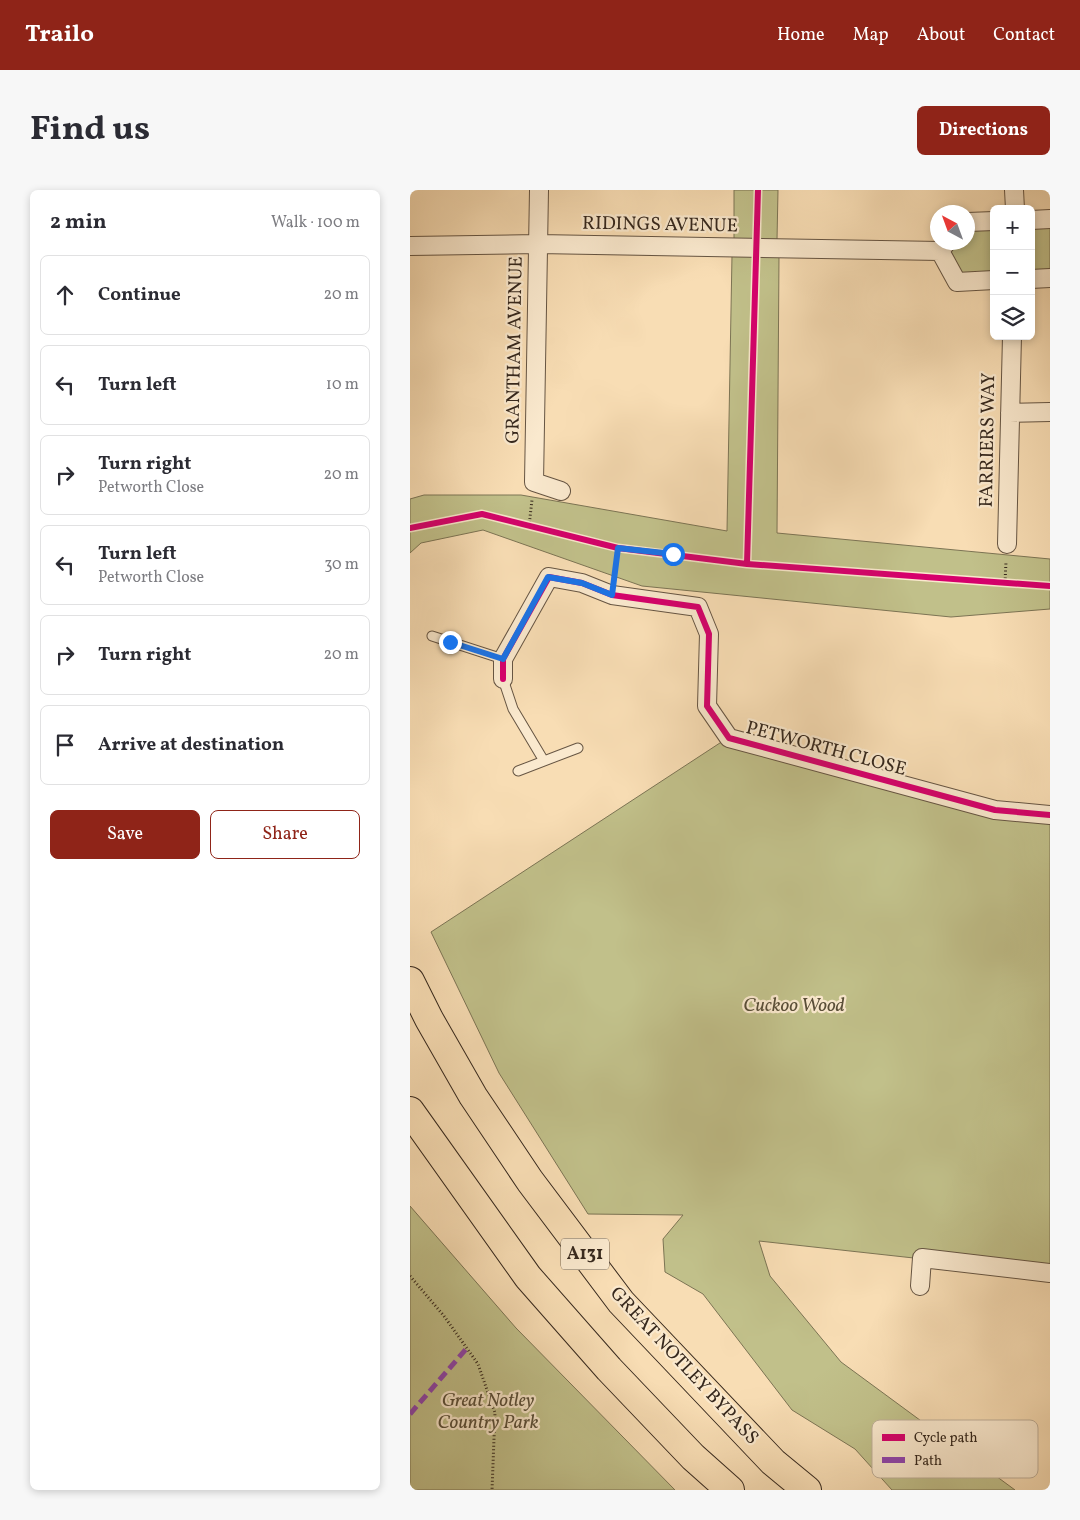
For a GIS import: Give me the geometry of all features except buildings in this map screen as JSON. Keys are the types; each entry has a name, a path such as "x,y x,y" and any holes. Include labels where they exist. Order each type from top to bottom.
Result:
{"highway":[{"name":"GREAT NOTLEY BYPASS","path":"410,981 429,1020 473,1096 530,1181 621,1302 773,1462 807,1490"},
{"path":"410,1111 528,1277 608,1369 693,1457 730,1490"}],"street":[{"name":"GRANTHAM AVENUE","path":"539,190 534,482 561,491"},
{"path":"1014,190 1015,205"},
{"path":"1035,220 1050,219"},
{"path":"975,222 990,221"},
{"name":"RIDINGS AVENUE","path":"410,246 538,244 930,247"},
{"name":"RIDINGS AVENUE","path":"944,250 956,282 990,280"},
{"path":"1035,279 1050,278"},
{"name":"FARRIERS WAY","path":"1007,544 1012,340"},
{"path":"1010,413 1050,412"},
{"name":"PETWORTH CLOSE","path":"503,679 503,659 548,577 582,583 612,595 698,607 709,634 707,706 729,738 994,810 1050,816"},
{"path":"920,1286 922,1258 1050,1273"}],"lane":[{"path":"432,636 503,659"},
{"path":"503,679 513,709 544,761"},
{"path":"518,771 578,748"}],"path":[{"path":"519,524 538,528"},
{"path":"995,582 1014,583"},
{"path":"410,1276 444,1316 478,1364 495,1413 492,1490"}],"green space":[{"path":"734,190 778,190 777,240 734,240"},
{"path":"1050,223 1050,275 1035,276 1035,224"},
{"path":"990,225 990,278 958,279 944,251 975,250 975,226"},
{"path":"732,255 779,257 777,533 1050,559 1050,609 951,617 642,586 483,530 421,543 410,553 410,499 424,495 521,495 727,531"},
{"name":"Cuckoo Wood","path":"726,739 1050,822 1050,1273 759,1241 770,1276 841,1362 920,1420 872,1420 872,1468 855,1449 792,1410 703,1294 665,1272 663,1239 683,1215 588,1214 499,1073 431,932"},
{"name":"Great Notley Country Park","path":"410,1206 516,1328 675,1490 410,1490"},
{"name":"Cuckoo Wood","path":"881,1478 999,1478 1015,1490 892,1490"}],"marked path":[{"path":"410,1414 467,1348"}],"cycle path":[{"path":"747,564 758,190"},
{"path":"410,528 482,514 618,548 747,564 1050,586"},
{"path":"503,679 503,659 549,577 582,583 612,595 698,607 709,634 707,706 729,738 995,810 1050,815"}],"route":[{"path":"450,642 503,659 548,577 582,583 612,595 618,548 673,554"}]}
